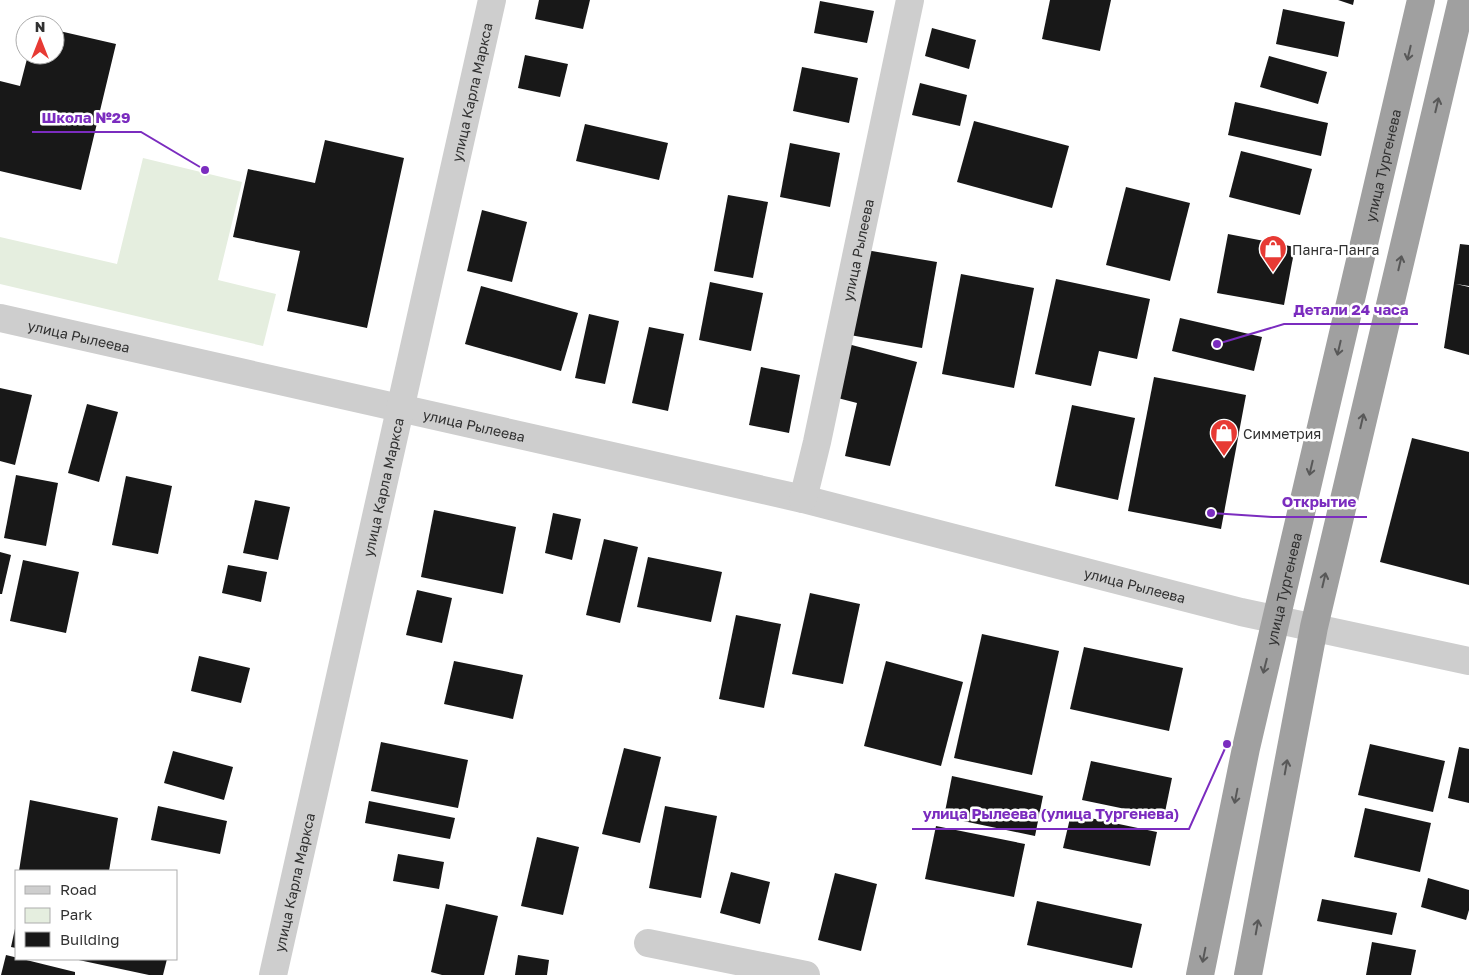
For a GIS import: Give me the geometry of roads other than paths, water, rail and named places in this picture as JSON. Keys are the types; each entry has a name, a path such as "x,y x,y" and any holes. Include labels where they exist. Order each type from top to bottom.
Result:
{"highway":[{"name":"улица Тургенева","path":"1200,975 1246,748 1422,0"},
{"path":"1248,975 1314,627 1462,0"}],"street":[{"name":"улица Карла Маркса","path":"273,975 492,0"},
{"name":"улица Рылеева","path":"802,499 819,433 910,0"},
{"name":"улица Рылеева","path":"0,318 802,499 1231,609 1469,661"},
{"path":"648,943 806,975"}],"place":[{"name":"Школа №29","path":"205,170"},
{"name":"Панга-Панга","path":"1273,273"},
{"name":"Детали 24 часа","path":"1217,344"},
{"name":"Симметрия","path":"1224,457"},
{"name":"Открытие","path":"1211,513"},
{"name":"улица Рылеева (улица Тургенева)","path":"1227,744"}]}
